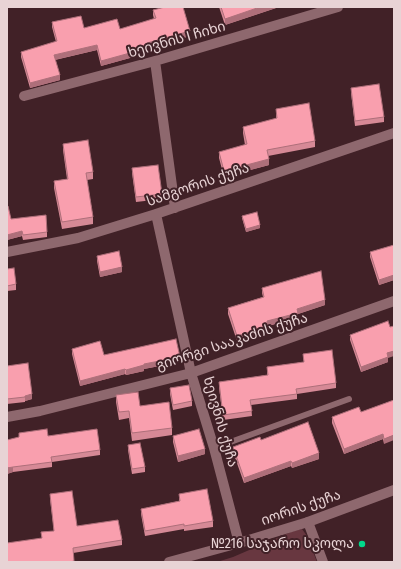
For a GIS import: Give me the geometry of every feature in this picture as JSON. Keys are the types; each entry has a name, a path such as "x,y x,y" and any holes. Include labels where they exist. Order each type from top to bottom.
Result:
{"street":[{"name":"ხეივნის I ჩიხი","path":"24,96 155,61 338,7"},
{"path":"155,61 175,208"},
{"name":"სამგორის ქუჩა","path":"7,252 78,238 175,208 394,133"},
{"name":"ხეივნის ქუჩა","path":"156,214 191,373 214,448 239,543"},
{"name":"გიორგი სააკაძის ქუჩა","path":"7,417 47,409 191,373 394,302"},
{"name":"იორის ქუჩა","path":"169,562 308,522 394,490"},
{"path":"308,522 323,562"}],"lane":[{"path":"214,448 349,399"}],"shaded area":[{"path":"302,529 307,536 317,562 217,562 233,557 291,532"}],"building":[{"path":"165,7 183,7 190,31 147,43 148,48 101,61 97,45 54,55 60,75 30,83 21,52 57,41 52,22 81,16 84,28 117,19 120,29 156,18 153,10"},
{"path":"221,7 260,7 225,19"},
{"path":"379,84 384,117 355,121 351,88"},
{"path":"309,103 315,141 267,150 269,159 224,171 219,152 247,144 243,127 277,118 276,109"},
{"path":"88,140 93,172 86,173 93,217 62,222 54,181 68,179 63,144"},
{"path":"158,165 162,194 136,197 132,168"},
{"path":"7,206 11,219 46,215 47,232 23,235 22,231 7,235"},
{"path":"257,212 260,225 246,229 242,216"},
{"path":"394,245 394,275 379,280 370,252"},
{"path":"119,251 122,267 100,272 97,256"},
{"path":"14,268 16,284 7,286 7,269"},
{"path":"321,271 325,300 297,309 298,313 267,321 268,326 237,336 228,308 264,297 262,288"},
{"path":"388,321 390,327 394,326 394,351 387,353 388,357 361,367 350,335"},
{"path":"176,339 180,357 144,364 80,381 72,349 100,341 104,355"},
{"path":"332,350 336,383 296,389 297,394 250,400 252,411 223,415 219,382 268,375 267,367 304,362 303,354"},
{"path":"28,363 32,394 25,397 7,399 7,366"},
{"path":"189,385 192,401 173,405 170,388"},
{"path":"138,392 140,406 169,402 172,428 132,433 129,411 119,412 116,395"},
{"path":"394,400 394,435 384,439 383,434 344,449 332,417 359,407 361,412"},
{"path":"308,422 319,453 292,463 291,461 244,478 233,447 260,437 261,440"},
{"path":"47,429 48,436 97,429 100,450 51,457 52,462 7,468 7,440 19,437 19,433"},
{"path":"199,429 205,449 178,456 173,436"},
{"path":"140,443 145,467 132,469 128,445"},
{"path":"207,489 213,521 184,526 184,524 145,531 141,509 180,501 179,494"},
{"path":"72,491 77,526 118,520 122,540 73,548 74,561 70,562 7,562 7,543 42,538 41,532 54,531 50,494"}],"place":[{"name":"№216 საჯარო სკოლა","path":"362,544"}]}
